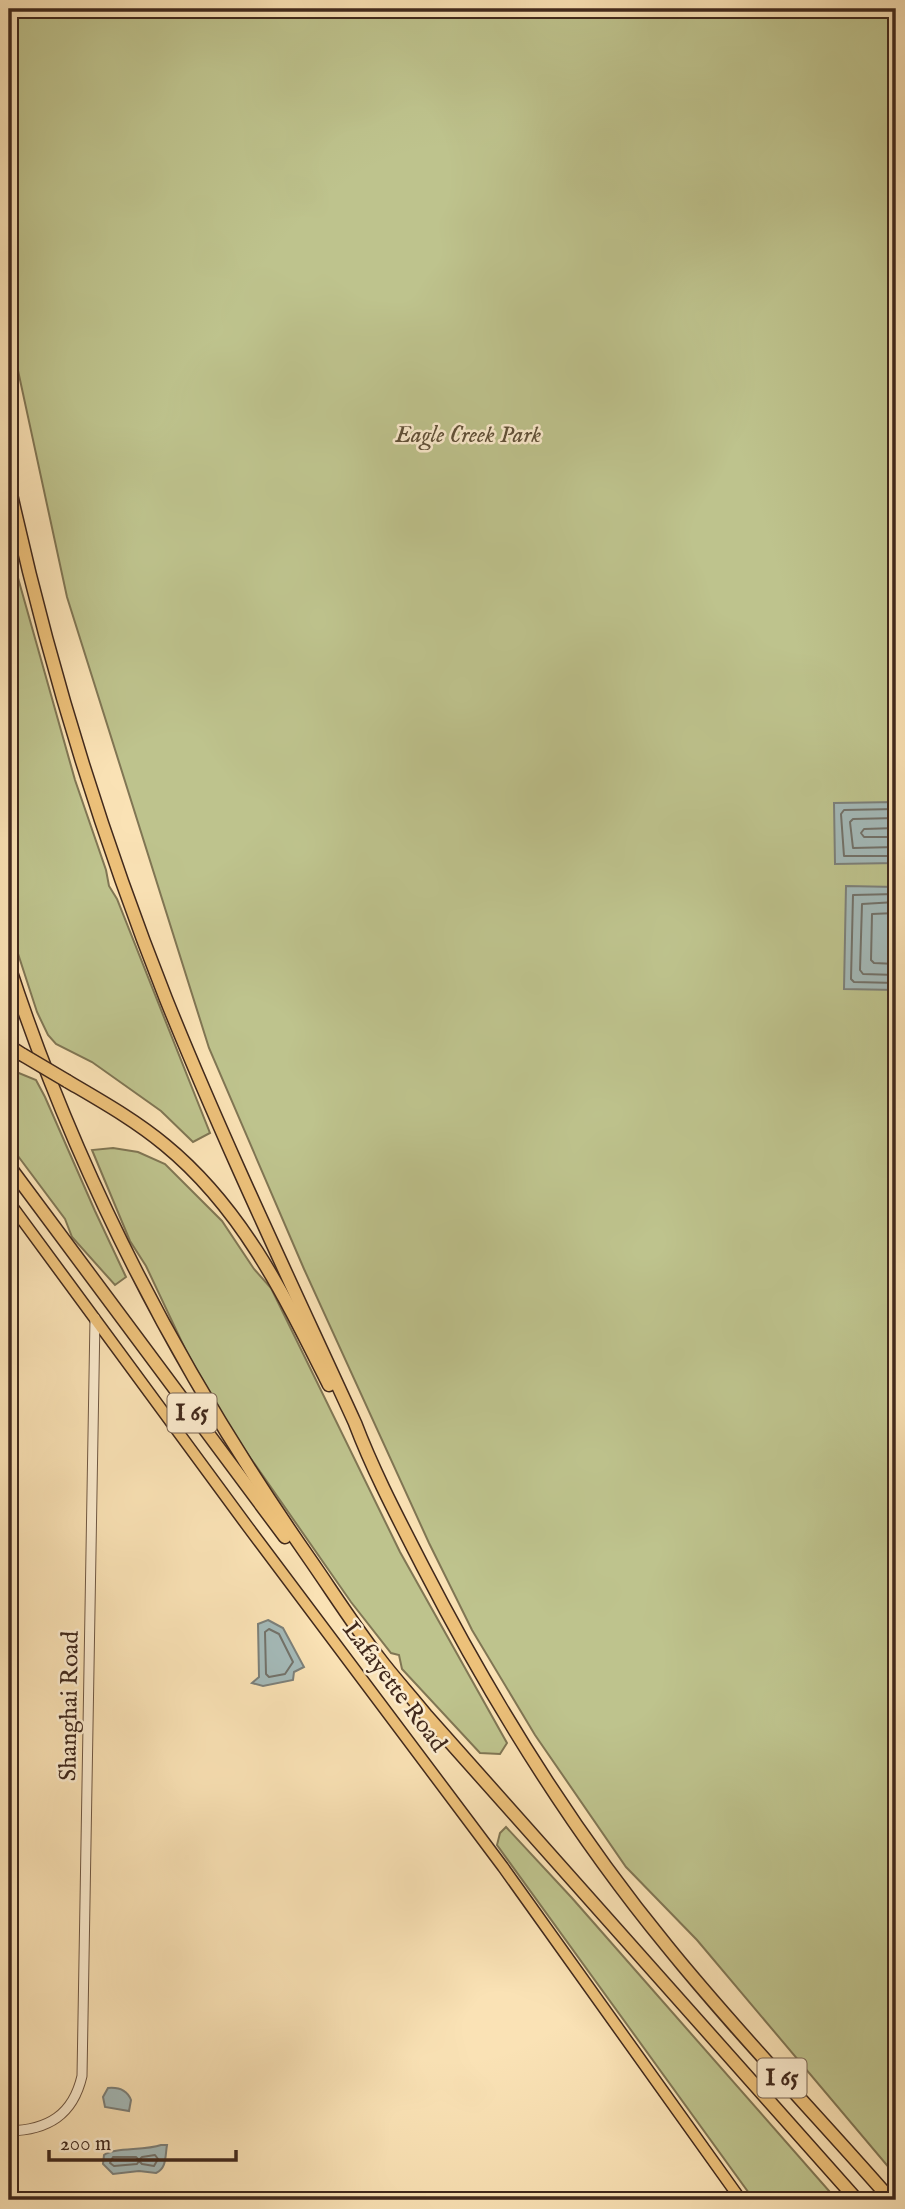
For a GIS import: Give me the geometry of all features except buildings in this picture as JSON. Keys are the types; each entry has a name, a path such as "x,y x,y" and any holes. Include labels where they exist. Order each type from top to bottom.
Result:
{"highway":[{"path":"9,485 44,632 69,719 133,914 193,1064 355,1423 369,1460"},
{"path":"9,966 32,1034 81,1157 158,1314 219,1420 272,1504 378,1657"},
{"name":"I 65","path":"9,1046 135,1122 167,1146 200,1178 237,1221 272,1274 451,1622 532,1760 590,1845 667,1946 891,2200"},
{"name":"I 65","path":"9,1167 251,1493 378,1657 855,2200"}],"main road":[{"name":"Lafayette Road","path":"9,1202 503,1867 741,2200"}],"street":[{"name":"Shanghai Road","path":"9,2131 31,2129 53,2121 68,2108 77,2094 82,2076 95,1318"}],"green space":[{"name":"Eagle Creek Park","path":"9,9 896,9 896,2176 697,1940 626,1867 535,1735 472,1630 429,1543 304,1269 209,1048 67,597 9,329"},
{"path":"9,546 75,780 109,886 117,899 210,1133 193,1142 161,1111 92,1062 56,1044 48,1035 37,1012 9,926"},
{"path":"9,1069 36,1080 45,1097 126,1277 115,1285 72,1237 65,1219 9,1144"},
{"path":"113,1148 138,1152 165,1164 222,1221 254,1269 271,1288 400,1552 507,1743 500,1754 480,1753 402,1669 399,1655 391,1653 351,1602 233,1433 187,1353 146,1266 130,1241 92,1150"},
{"path":"506,1827 572,1898 837,2200 754,2200 497,1845 500,1833"}],"water":[{"path":"896,802 896,863 835,864 834,803"},
{"path":"846,886 896,887 896,990 844,989"},
{"path":"268,1620 283,1628 304,1667 294,1672 293,1680 263,1686 252,1683 259,1677 258,1624"},
{"path":"108,2088 119,2089 127,2094 131,2100 129,2111 105,2107 103,2097"},
{"path":"167,2145 165,2161 156,2173 139,2171 113,2174 103,2164 104,2155 109,2153"}]}
